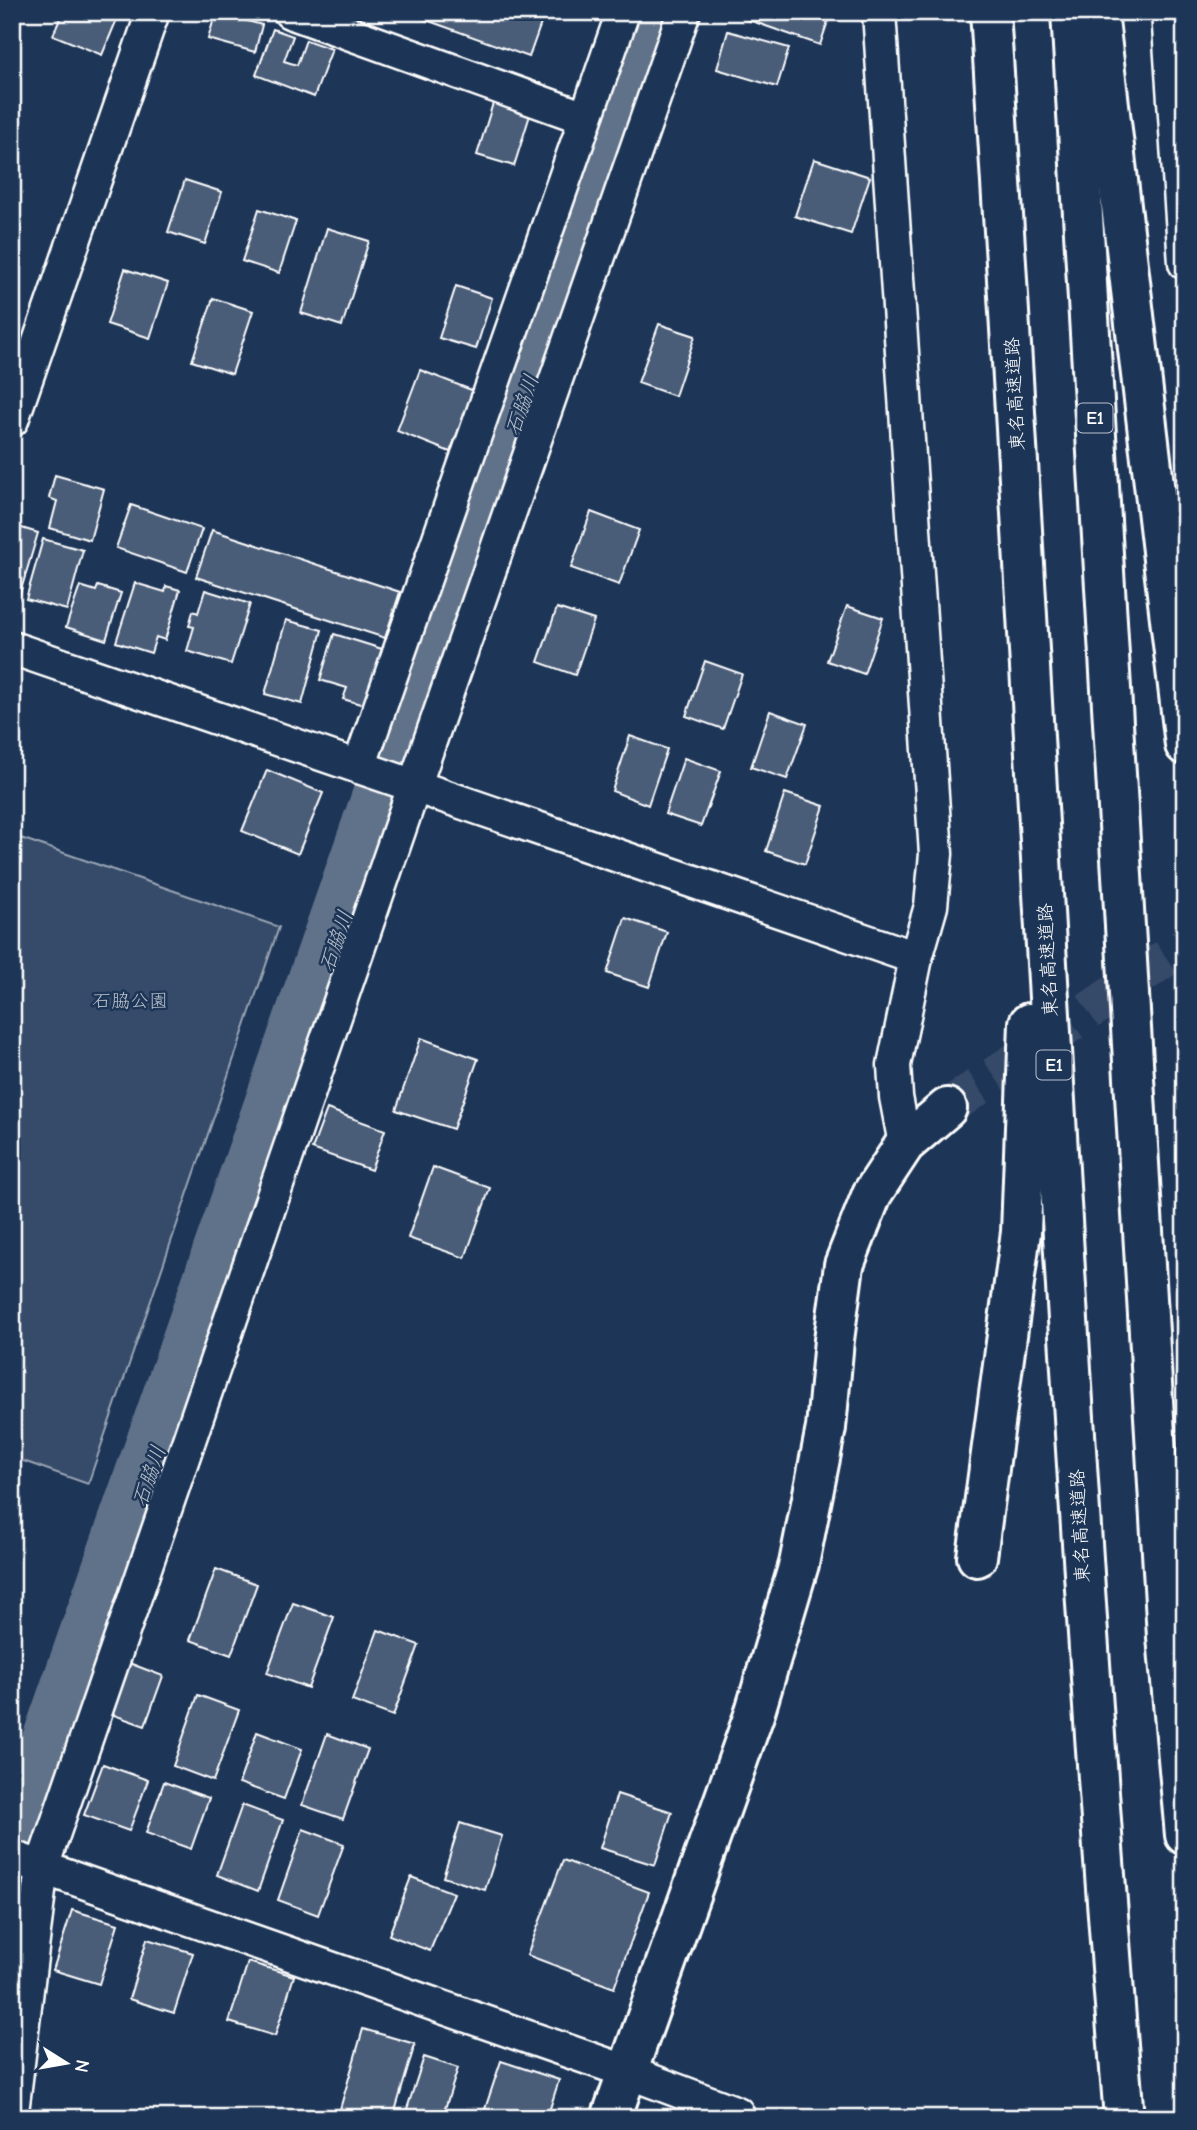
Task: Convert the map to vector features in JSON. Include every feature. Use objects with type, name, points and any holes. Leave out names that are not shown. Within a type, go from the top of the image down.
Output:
[{"type":"main road","name":"東名高速道路","points":[[990,12],[1012,337],[1086,1622],[1124,2118]]},
{"type":"main road","name":"E1","points":[[1071,12],[1166,1610],[1185,1835]]},
{"type":"main road","points":[[1098,12],[1185,745]]},
{"type":"main road","points":[[977,1557],[1021,1232],[1038,795]]},
{"type":"main road","points":[[611,2118],[754,1715],[799,1564],[826,1428],[834,1340],[845,1265],[872,1195],[905,1144],[947,1108]]},
{"type":"street","points":[[12,420],[153,12]]},
{"type":"street","points":[[290,12],[585,118]]},
{"type":"street","points":[[359,767],[623,12]]},
{"type":"street","points":[[12,2112],[28,1862],[414,787],[684,12]]},
{"type":"street","points":[[879,12],[936,855],[931,906],[916,958],[894,1065],[896,1097],[905,1144]]},
{"type":"street","points":[[1168,12],[1185,263]]},
{"type":"street","points":[[12,648],[916,958]]},
{"type":"street","points":[[28,1862],[628,2072],[737,2113]]},
{"type":"green space","name":"石脇公園","points":[[12,835],[279,927],[88,1484],[12,1457]]},
{"type":"building","points":[[63,12],[120,12],[102,55],[53,35]]},
{"type":"building","points":[[216,12],[262,25],[255,52],[208,39]]},
{"type":"building","points":[[404,12],[545,12],[529,57]]},
{"type":"building","points":[[726,12],[831,12],[820,45]]},
{"type":"building","points":[[273,29],[293,36],[284,61],[297,65],[306,40],[332,49],[314,97],[256,75]]},
{"type":"building","points":[[728,31],[789,48],[777,87],[717,69]]},
{"type":"building","points":[[493,103],[530,115],[514,166],[477,155]]},
{"type":"building","points":[[814,159],[870,177],[851,234],[795,216]]},
{"type":"building","points":[[185,180],[222,192],[205,244],[168,232]]},
{"type":"building","points":[[259,209],[296,221],[279,273],[242,261]]},
{"type":"building","points":[[327,228],[369,241],[342,326],[301,313]]},
{"type":"building","points":[[125,269],[168,283],[150,338],[107,324]]},
{"type":"building","points":[[456,286],[492,298],[476,349],[439,338]]},
{"type":"building","points":[[213,298],[253,311],[232,374],[192,361]]},
{"type":"building","points":[[659,324],[695,336],[675,396],[638,383]]},
{"type":"building","points":[[420,370],[474,391],[450,452],[397,431]]},
{"type":"building","points":[[55,475],[104,489],[90,540],[50,528],[57,501],[49,498]]},
{"type":"building","points":[[131,505],[202,529],[187,572],[116,548]]},
{"type":"building","points":[[591,512],[639,530],[619,585],[571,568]]},
{"type":"building","points":[[12,525],[38,533],[18,600],[12,598]]},
{"type":"building","points":[[212,530],[400,592],[385,638],[196,577]]},
{"type":"building","points":[[43,539],[83,550],[67,610],[26,599]]},
{"type":"building","points":[[135,583],[165,592],[166,586],[180,590],[165,640],[156,637],[151,653],[116,642]]},
{"type":"building","points":[[80,586],[96,591],[98,586],[121,593],[106,640],[66,627]]},
{"type":"building","points":[[205,590],[250,604],[231,664],[187,651],[194,627],[189,626],[193,611],[198,613]]},
{"type":"building","points":[[847,606],[883,618],[864,674],[827,661]]},
{"type":"building","points":[[557,608],[594,620],[575,675],[538,662]]},
{"type":"building","points":[[286,620],[322,630],[302,704],[265,694]]},
{"type":"building","points":[[334,634],[382,649],[364,705],[343,699],[347,688],[320,680]]},
{"type":"building","points":[[705,661],[742,674],[723,729],[686,716]]},
{"type":"building","points":[[770,711],[807,724],[787,779],[751,767]]},
{"type":"building","points":[[630,736],[667,749],[648,805],[612,791]]},
{"type":"building","points":[[684,758],[721,771],[701,826],[665,814]]},
{"type":"building","points":[[267,770],[323,793],[298,854],[242,831]]},
{"type":"building","points":[[785,793],[824,806],[805,864],[766,851]]},
{"type":"building","points":[[625,918],[667,932],[649,987],[607,973]]},
{"type":"building","points":[[421,1038],[478,1059],[453,1129],[396,1110]]},
{"type":"building","points":[[327,1109],[385,1130],[371,1170],[312,1149]]},
{"type":"building","points":[[433,1167],[490,1188],[465,1258],[408,1238]]},
{"type":"building","points":[[216,1569],[257,1584],[231,1655],[190,1640]]},
{"type":"building","points":[[293,1603],[334,1617],[308,1688],[267,1673]]},
{"type":"building","points":[[378,1630],[419,1645],[393,1716],[352,1701]]},
{"type":"building","points":[[129,1663],[163,1676],[145,1726],[111,1714]]},
{"type":"building","points":[[198,1695],[239,1710],[213,1781],[173,1766]]},
{"type":"building","points":[[257,1732],[302,1749],[284,1799],[239,1783]]},
{"type":"building","points":[[327,1734],[368,1749],[343,1819],[302,1805]]},
{"type":"building","points":[[103,1764],[148,1780],[129,1831],[84,1815]]},
{"type":"building","points":[[164,1782],[209,1798],[191,1849],[146,1833]]},
{"type":"building","points":[[617,1794],[672,1812],[655,1865],[600,1848]]},
{"type":"building","points":[[242,1805],[283,1820],[258,1891],[217,1875]]},
{"type":"building","points":[[460,1823],[502,1836],[485,1890],[443,1877]]},
{"type":"building","points":[[303,1829],[344,1844],[318,1915],[278,1900]]},
{"type":"building","points":[[563,1860],[649,1892],[614,1988],[527,1955]]},
{"type":"building","points":[[411,1877],[454,1893],[430,1951],[389,1935]]},
{"type":"building","points":[[72,1910],[118,1924],[99,1984],[53,1970]]},
{"type":"building","points":[[147,1939],[193,1953],[174,2013],[129,1999]]},
{"type":"building","points":[[248,1962],[294,1976],[275,2036],[229,2022]]},
{"type":"building","points":[[363,2029],[415,2044],[393,2118],[371,2118],[340,2109]]},
{"type":"building","points":[[424,2057],[458,2068],[442,2118],[404,2118]]},
{"type":"building","points":[[501,2061],[559,2080],[547,2118],[482,2118]]},
{"type":"waterway","name":"石脇川","points":[[12,1869],[659,12]]},
{"type":"tunnel","points":[[947,1108],[1185,945]]}]
